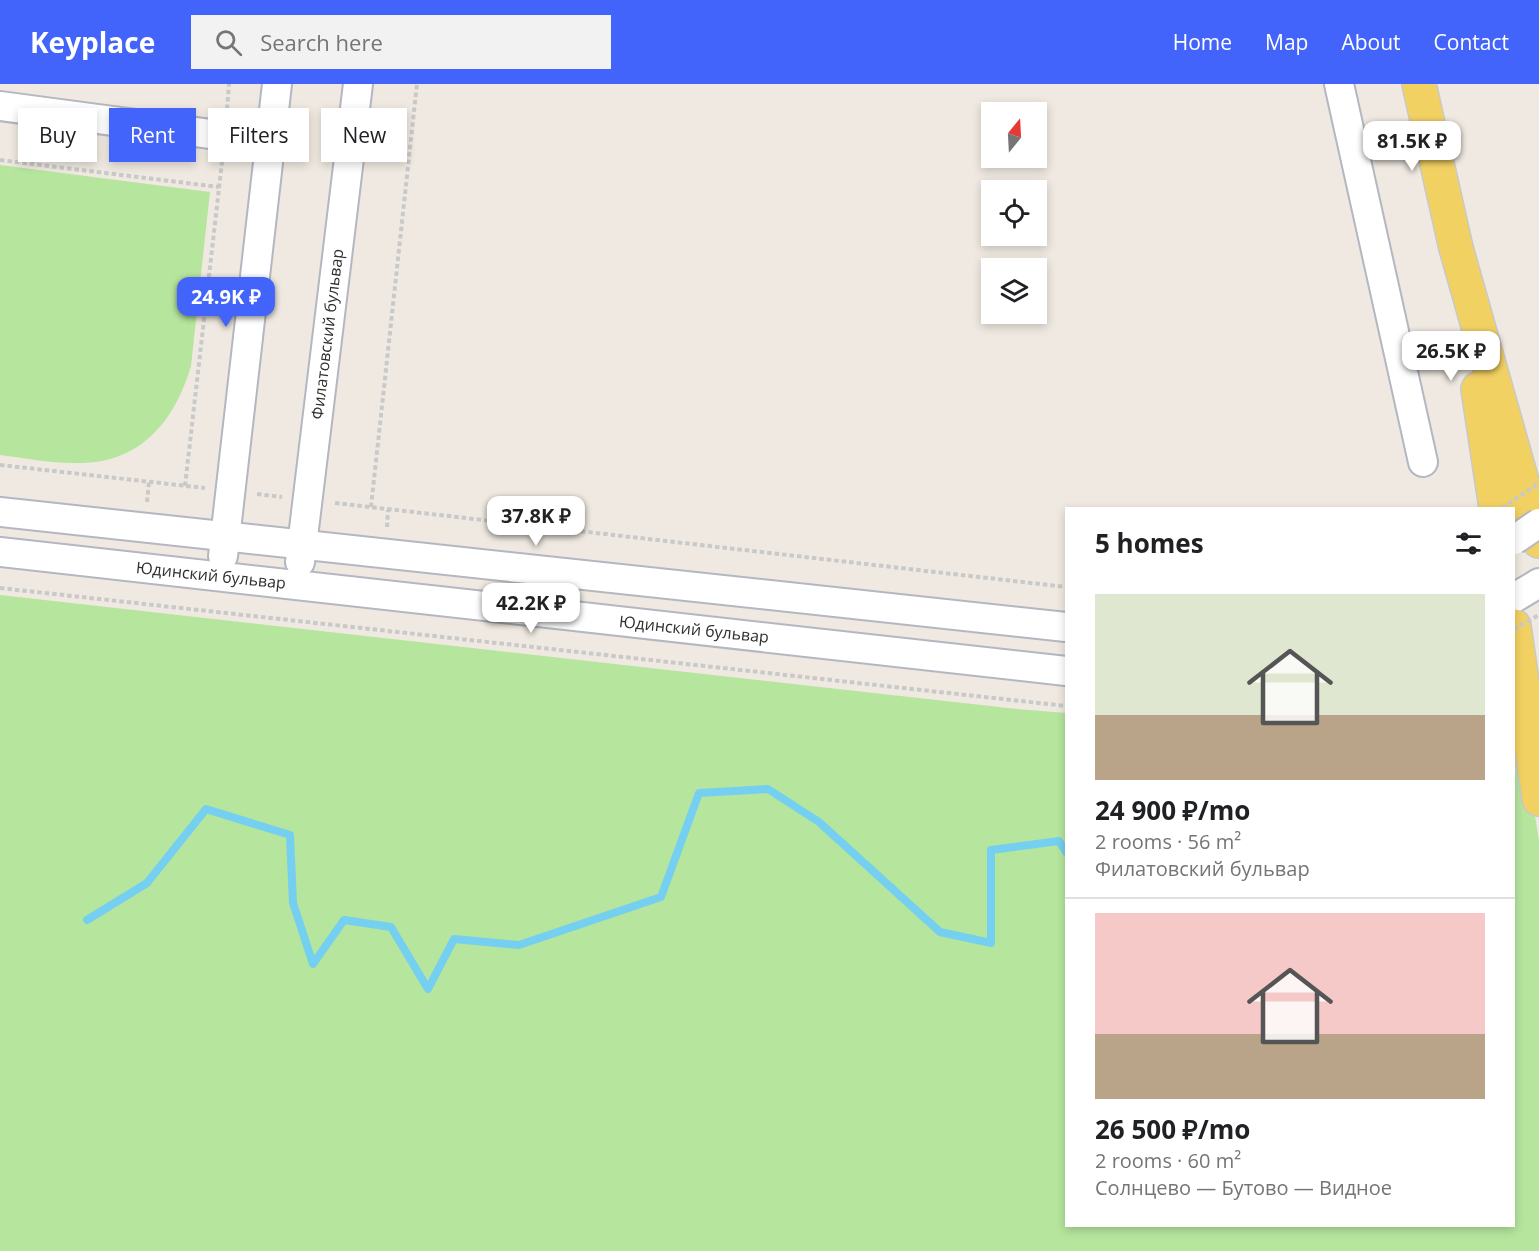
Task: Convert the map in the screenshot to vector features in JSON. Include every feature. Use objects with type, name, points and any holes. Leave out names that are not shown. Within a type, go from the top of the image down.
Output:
[{"type":"main road","points":[[1419,84],[1456,248],[1539,541]]},
{"type":"main road","points":[[1456,248],[1496,507]]},
{"type":"main road","points":[[1515,634],[1539,799]]},
{"type":"street","points":[[275,108],[277,84]]},
{"type":"street","name":"Филатовский бульвар","points":[[297,585],[358,84]]},
{"type":"street","points":[[1339,84],[1423,462]]},
{"type":"street","points":[[0,106],[208,134]]},
{"type":"street","points":[[221,576],[269,162]]},
{"type":"street","points":[[0,512],[1065,627]]},
{"type":"street","points":[[1515,539],[1539,523]]},
{"type":"street","name":"Юдинский бульвар","points":[[0,552],[1065,671]]},
{"type":"street","points":[[1515,597],[1539,583]]},
{"type":"path","points":[[371,507],[417,84]]},
{"type":"path","points":[[0,160],[219,187],[185,486]]},
{"type":"path","points":[[0,465],[1065,587]]},
{"type":"path","points":[[1503,507],[1539,483]]},
{"type":"path","points":[[0,588],[1065,706]]},
{"type":"path","points":[[1515,627],[1539,615]]},
{"type":"green space","points":[[0,165],[210,192],[191,366],[184,387],[164,422],[150,437],[117,457],[97,462],[74,463],[0,455]]},
{"type":"green space","points":[[0,595],[1065,713],[1065,1227],[1515,1227],[1515,697],[1539,840],[1539,1251],[0,1251]]},
{"type":"waterway","points":[[87,920],[147,883],[206,809],[290,835],[293,903],[313,964],[344,920],[391,927],[428,989],[454,939],[519,945],[661,897],[699,793],[768,789],[819,822],[940,932],[991,943],[991,850],[1059,841],[1065,850]]}]
